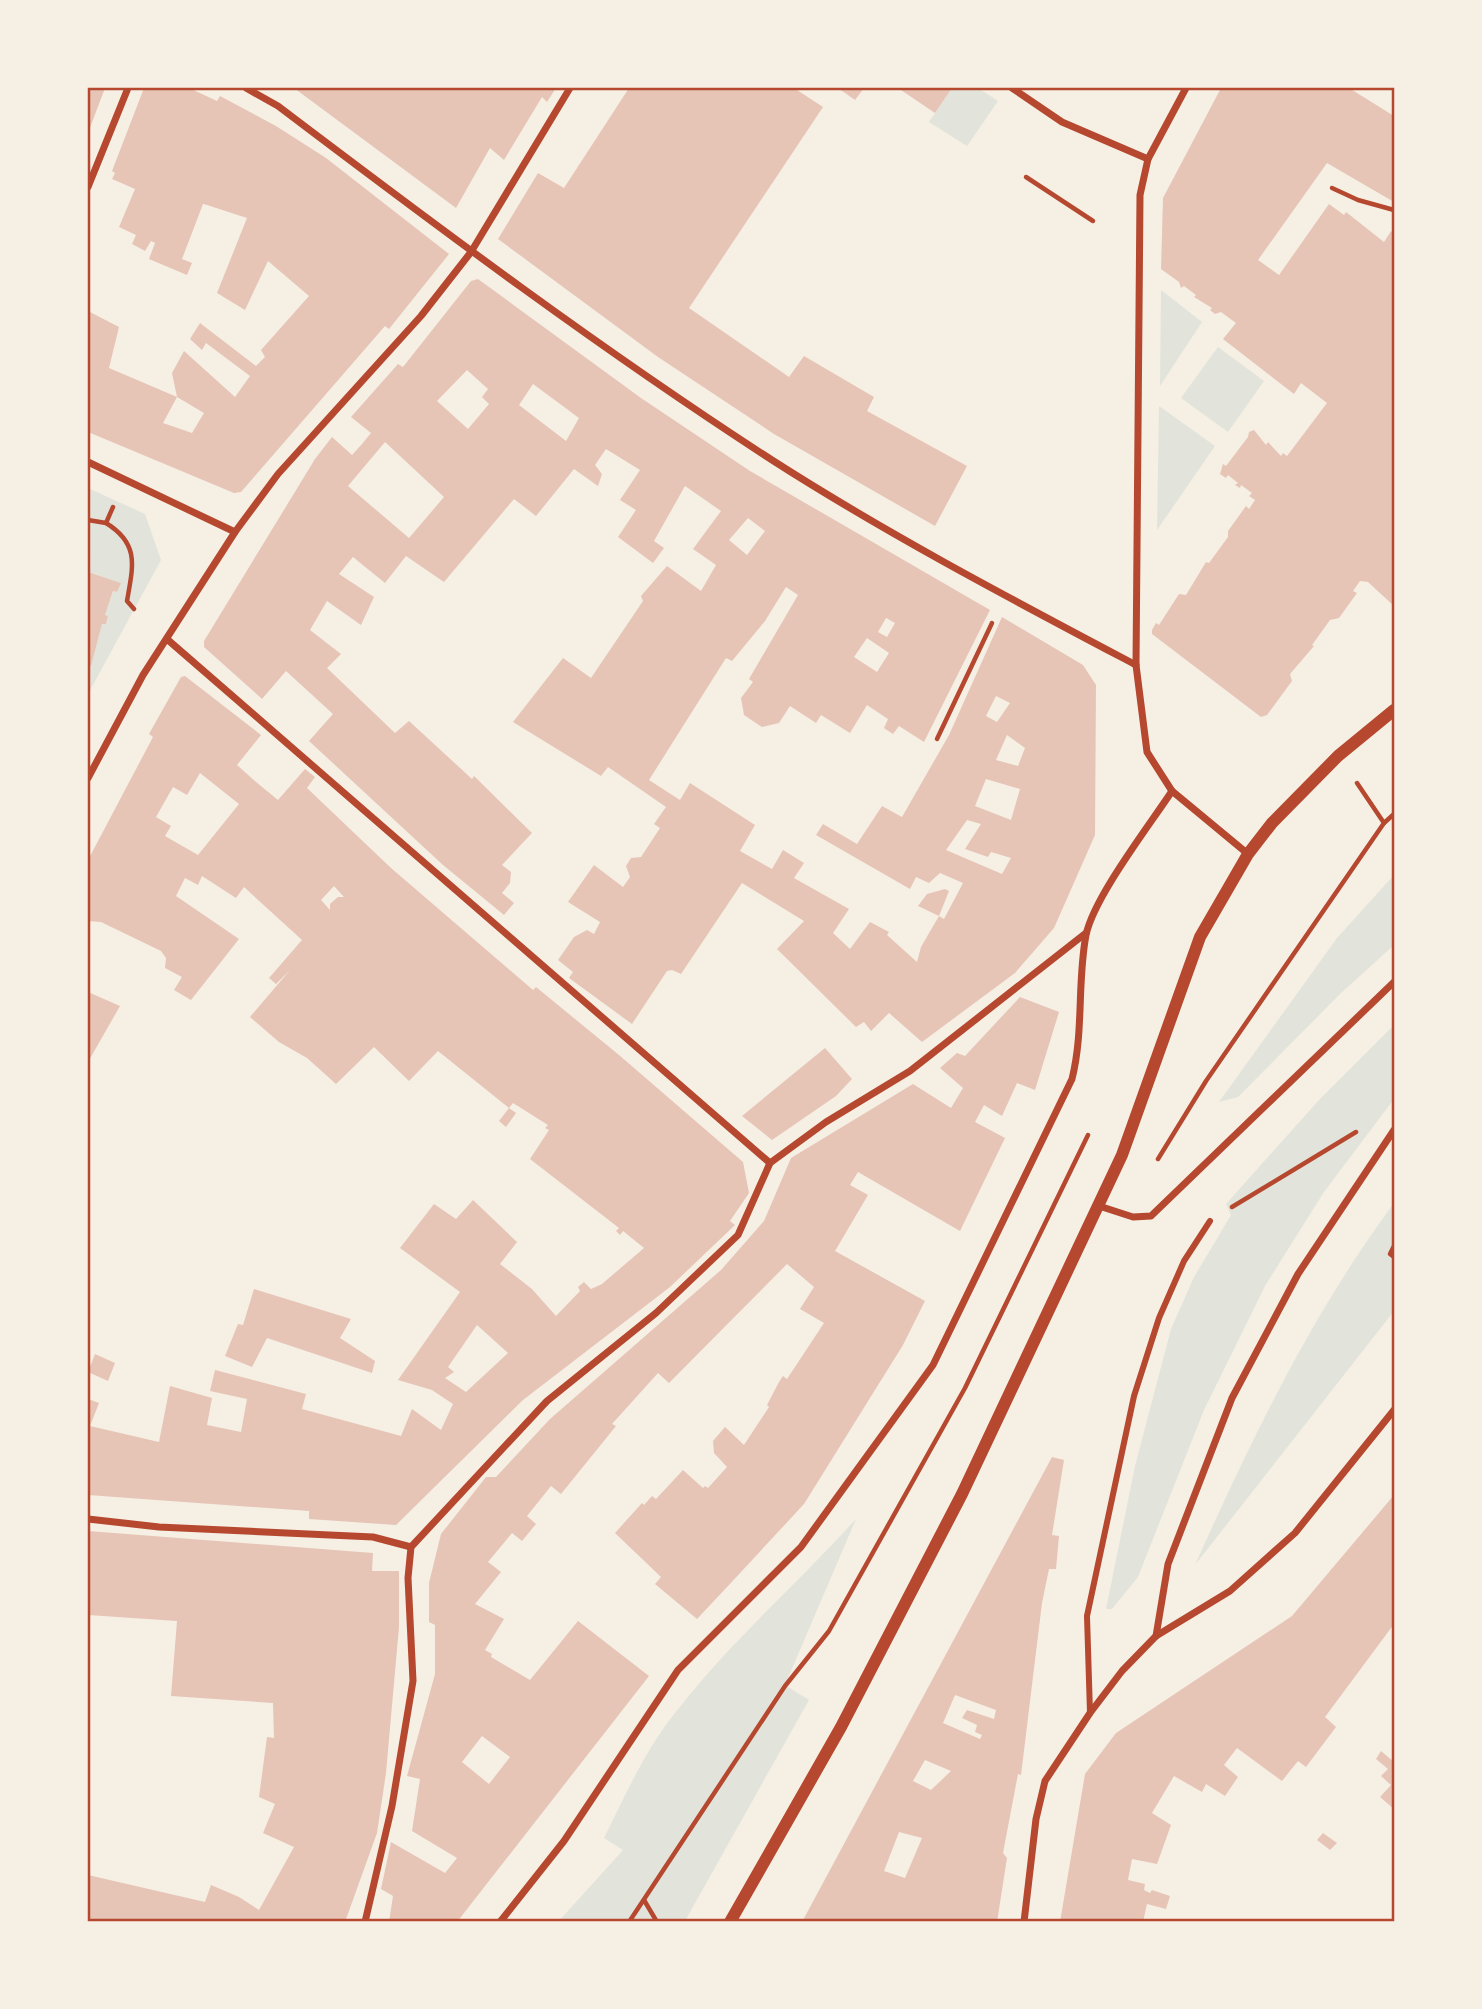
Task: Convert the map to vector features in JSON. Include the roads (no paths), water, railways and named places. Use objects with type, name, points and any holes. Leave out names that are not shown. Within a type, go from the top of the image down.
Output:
[{"type":"street","points":[[88,187],[128,88]]},
{"type":"street","points":[[246,88],[278,106],[471,252],[773,460],[1005,596],[1136,665]]},
{"type":"street","points":[[88,778],[143,675],[169,640],[235,532],[278,474],[421,316],[471,252],[570,88]]},
{"type":"street","points":[[1012,88],[1062,122],[1148,159]]},
{"type":"street","points":[[1186,88],[1148,159],[1140,195],[1136,665],[1147,752],[1171,791],[1248,854]]},
{"type":"street","points":[[88,461],[235,532]]},
{"type":"street","points":[[169,640],[770,1163]]},
{"type":"street","points":[[730,1922],[841,1727],[912,1593],[1099,1206],[1122,1155],[1200,937],[1248,854],[1272,823],[1338,756],[1395,710]]},
{"type":"street","points":[[500,1922],[564,1841],[678,1670],[801,1547],[933,1365],[1072,1079],[1080,1049],[1086,933],[1106,890],[1171,791]]},
{"type":"street","points":[[365,1922],[392,1806],[413,1681],[408,1578],[411,1548],[547,1401],[656,1313],[738,1235],[770,1163],[826,1122],[910,1072],[1086,933]]},
{"type":"street","points":[[1099,1206],[1133,1217],[1151,1216],[1395,982]]},
{"type":"street","points":[[1156,1636],[1168,1564],[1232,1398],[1298,1274],[1395,1130]]},
{"type":"street","points":[[1090,1713],[1087,1616],[1134,1396],[1164,1306],[1184,1261],[1210,1221]]},
{"type":"street","points":[[1024,1922],[1036,1819],[1045,1781],[1090,1713],[1122,1671],[1156,1636],[1230,1591],[1295,1533],[1395,1410]]},
{"type":"street","points":[[88,1519],[159,1527],[373,1537],[411,1548]]}]
